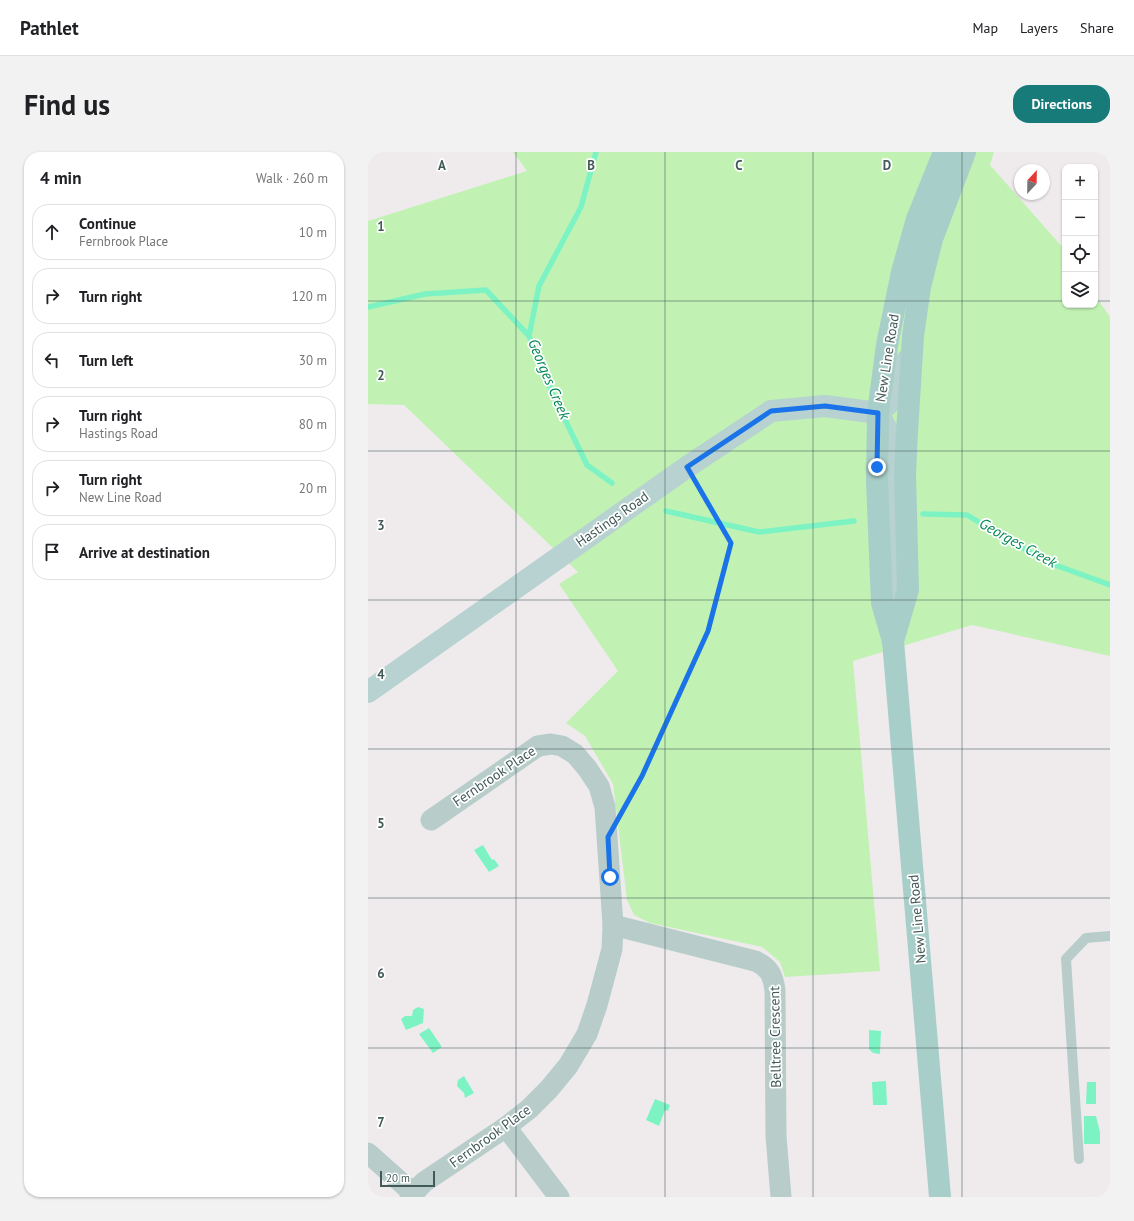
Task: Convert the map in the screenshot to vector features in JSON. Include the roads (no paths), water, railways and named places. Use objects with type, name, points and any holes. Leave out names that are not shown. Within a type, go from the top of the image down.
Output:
[{"type":"main road","name":"New Line Road","points":[[940,1197],[893,641],[882,603],[877,480],[878,413],[887,345],[902,272],[917,219],[944,152]]},
{"type":"main road","name":"New Line Road","points":[[893,641],[908,590],[905,474],[913,336],[920,287],[932,239],[965,152]]},
{"type":"main road","points":[[904,602],[897,590],[892,449],[887,430],[878,413],[895,398],[913,336]]},
{"type":"main road","name":"Hastings Road","points":[[368,692],[687,467],[771,411],[825,406],[878,413]]},
{"type":"street","name":"Fernbrook Place","points":[[412,1195],[424,1182],[506,1127],[529,1109],[549,1089],[568,1066],[587,1034],[597,1005],[612,949],[613,925],[605,807],[599,786],[575,754],[562,746],[550,744],[538,746],[431,820]]},
{"type":"street","name":"Belltree Crescent","points":[[613,925],[755,961],[764,965],[770,972],[775,990],[776,1136],[781,1197]]},
{"type":"street","points":[[506,1127],[559,1197]]},
{"type":"street","points":[[368,1153],[412,1195]]},
{"type":"lane","points":[[1079,1160],[1066,959],[1086,938],[1110,936]]},
{"type":"waterway","name":"Georges Creek","points":[[596,152],[581,207],[539,286],[529,336],[554,397],[587,465],[612,483]]},
{"type":"waterway","points":[[368,307],[425,294],[486,290],[529,336]]},
{"type":"waterway","name":"Georges Creek","points":[[666,511],[759,532],[854,521]]},
{"type":"waterway","name":"Georges Creek","points":[[923,514],[967,515],[1047,562],[1110,585]]}]
